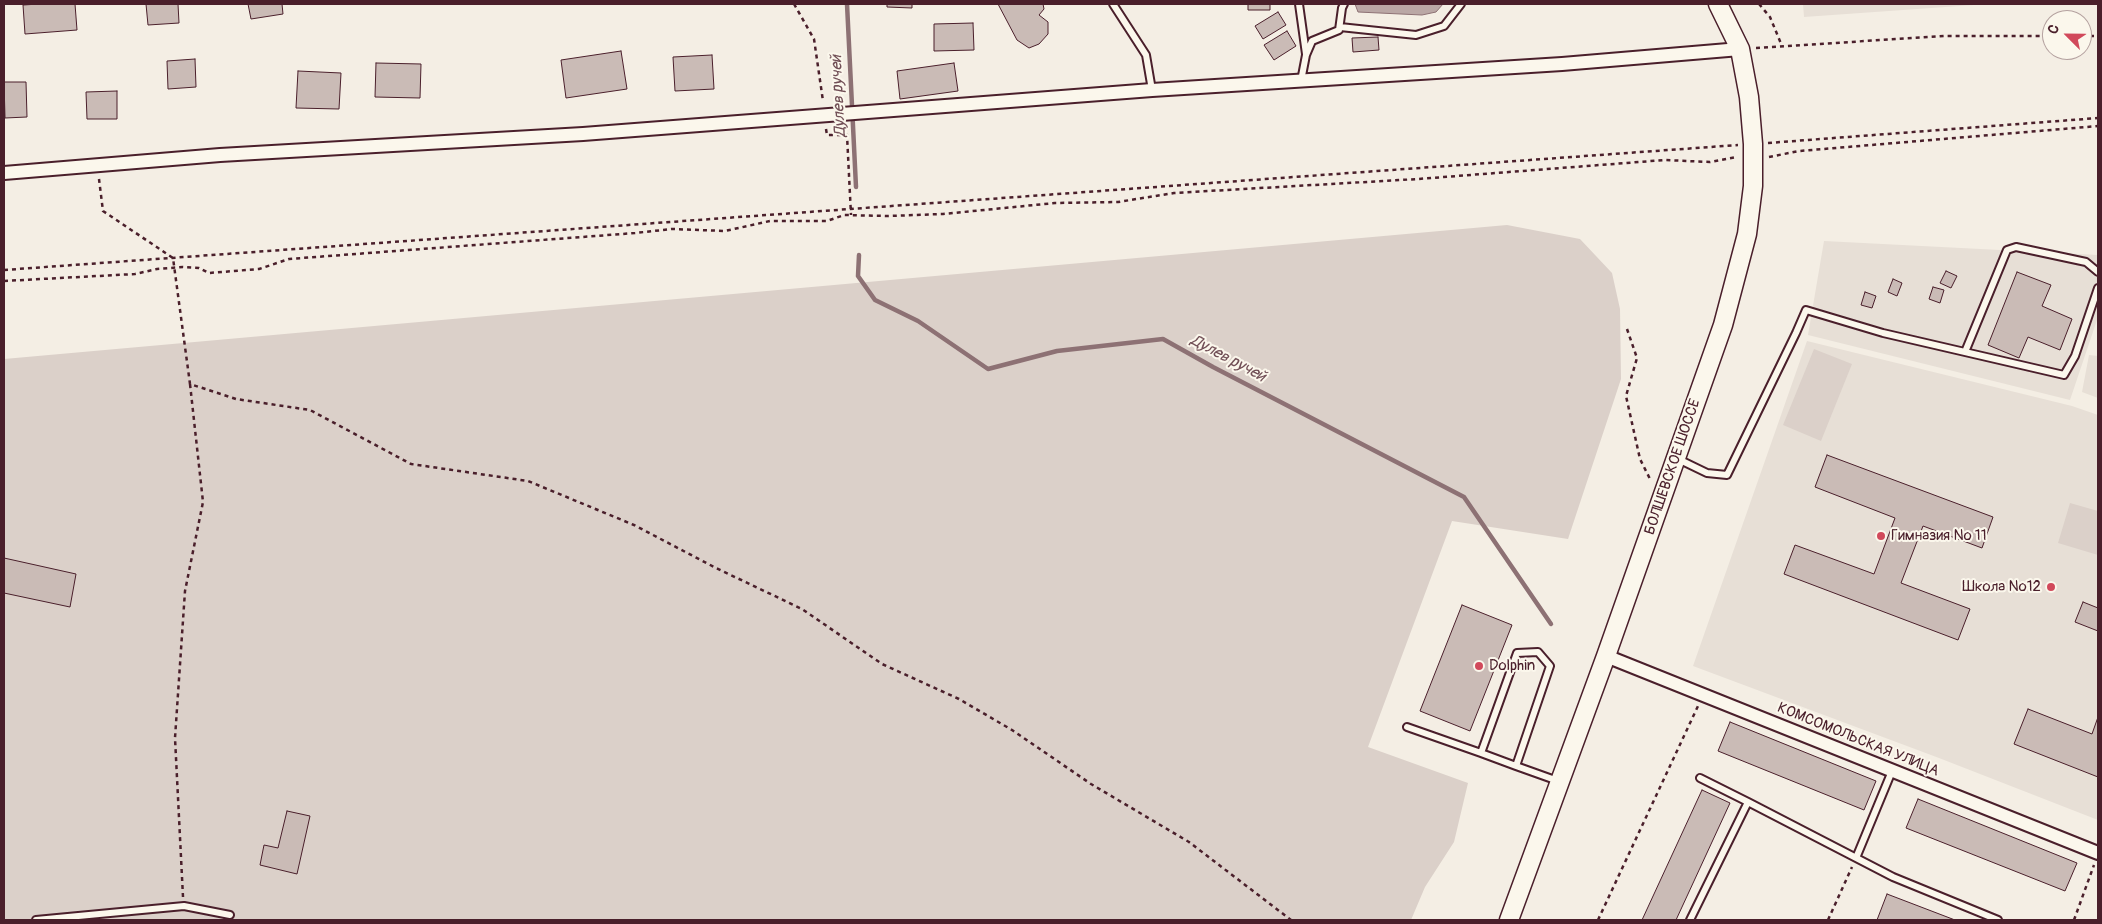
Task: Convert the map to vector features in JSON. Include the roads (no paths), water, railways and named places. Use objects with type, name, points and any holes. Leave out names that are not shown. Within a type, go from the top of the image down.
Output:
[{"type":"main road","name":"БОЛШЕВСКОЕ ШОССЕ","points":[[1508,920],[1606,656],[1723,325],[1747,234],[1753,186],[1753,152],[1749,97],[1742,49],[1718,4]]},
{"type":"street","points":[[4,172],[220,155],[583,134],[1152,90],[1562,64],[1742,49]]},
{"type":"street","name":"КОМСОМОЛЬСКАЯ УЛИЦА","points":[[1606,656],[1892,771],[2097,857]]},
{"type":"lane","points":[[1113,4],[1146,55],[1152,90]]},
{"type":"lane","points":[[1299,4],[1306,55]]},
{"type":"lane","points":[[1301,80],[1306,55],[1312,41],[1339,30],[1344,4]]},
{"type":"lane","points":[[1340,27],[1416,35],[1444,26],[1461,4]]},
{"type":"lane","points":[[1965,352],[2007,250],[2016,247],[2086,262],[2098,272]]},
{"type":"lane","points":[[1676,458],[1707,473],[1728,475],[1806,310],[1883,333],[2064,375],[2075,356],[2098,288]]},
{"type":"lane","points":[[1481,753],[1517,653],[1538,652],[1550,666],[1516,766]]},
{"type":"lane","points":[[1407,727],[1560,782]]},
{"type":"lane","points":[[1856,858],[1892,771]]},
{"type":"lane","points":[[1700,778],[1893,877],[1998,920]]},
{"type":"lane","points":[[1690,920],[1748,802]]},
{"type":"lane","points":[[36,920],[184,906],[230,915]]},
{"type":"waterway","name":"Дулев ручей","points":[[847,4],[856,187]]},
{"type":"waterway","name":"Дулев ручей","points":[[859,255],[858,276],[875,300],[918,321],[988,369],[1057,351],[1163,339],[1213,367],[1464,497],[1551,624]]},
{"type":"place","name":"Гимназия № 11","points":[[1881,536]]},
{"type":"place","name":"Школа №12","points":[[2051,587]]},
{"type":"place","name":"Dolphin","points":[[1479,666]]}]
